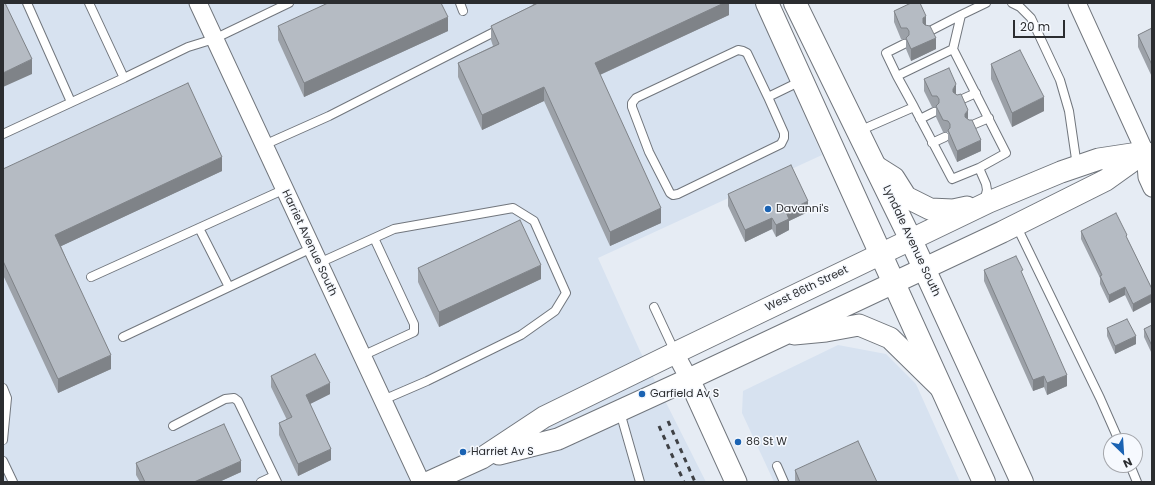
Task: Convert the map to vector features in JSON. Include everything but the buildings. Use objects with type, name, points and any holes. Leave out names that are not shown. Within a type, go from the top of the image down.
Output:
[{"type":"main road","points":[[767,3],[984,482]]},
{"type":"main road","name":"Lyndale Avenue South","points":[[795,3],[911,240],[1022,482]]},
{"type":"street","name":"Harriet Avenue South","points":[[198,3],[421,482]]},
{"type":"street","points":[[1077,3],[1148,151],[1147,177],[1152,188]]},
{"type":"street","name":"West 86th Street","points":[[429,482],[482,458],[544,418],[675,353],[983,205],[1077,166],[1099,159],[1148,151]]},
{"type":"street","name":"West 86th Street","points":[[482,458],[558,439],[689,379],[1016,225],[1106,180],[1148,151]]},
{"type":"street","points":[[875,166],[894,178],[906,197],[930,209],[953,210],[983,205]]},
{"type":"street","points":[[782,335],[826,331],[859,325],[890,338],[942,389]]},
{"type":"street","points":[[675,353],[689,379],[736,482]]},
{"type":"lane","points":[[27,3],[71,102]]},
{"type":"lane","points":[[89,3],[124,78]]},
{"type":"lane","points":[[3,134],[188,47],[214,39],[289,3]]},
{"type":"lane","points":[[928,32],[986,3]]},
{"type":"lane","points":[[1012,3],[1020,7],[1031,18],[1060,80],[1069,111],[1077,166]]},
{"type":"lane","points":[[904,44],[886,53],[952,179],[979,168],[1006,153],[953,48],[961,15]]},
{"type":"lane","points":[[264,145],[329,116],[505,27]]},
{"type":"lane","points":[[897,76],[953,48]]},
{"type":"lane","points":[[738,50],[747,53],[768,97],[784,133],[784,138],[781,144],[678,194],[673,195],[670,193],[649,152],[632,108],[632,102],[636,98],[738,50]]},
{"type":"lane","points":[[768,97],[802,80]]},
{"type":"lane","points":[[958,101],[976,93]]},
{"type":"lane","points":[[858,131],[914,107]]},
{"type":"lane","points":[[920,119],[934,112]]},
{"type":"lane","points":[[970,126],[989,118]]},
{"type":"lane","points":[[932,143],[945,137]]},
{"type":"lane","points":[[979,168],[987,190],[983,205]]},
{"type":"lane","points":[[91,277],[284,189]]},
{"type":"lane","points":[[319,263],[394,229],[513,208],[534,222],[566,293],[556,311],[521,335],[427,381],[383,400]]},
{"type":"lane","points":[[1016,225],[1115,433]]},
{"type":"lane","points":[[200,228],[229,287]]},
{"type":"lane","points":[[362,356],[414,332],[414,324],[374,238]]},
{"type":"lane","points":[[123,337],[312,248]]},
{"type":"lane","points":[[654,307],[675,353]]},
{"type":"lane","points":[[3,388],[7,398],[3,440]]},
{"type":"lane","points":[[173,426],[225,399],[234,398],[238,401],[276,479],[261,482]]},
{"type":"lane","points":[[619,411],[640,482]]},
{"type":"lane","points":[[3,461],[13,482]]},
{"type":"lane","points":[[777,466],[784,482]]},
{"type":"shaded area","points":[[3,3],[755,3],[822,155],[598,258],[640,351],[706,482],[3,482]]},
{"type":"shaded area","points":[[838,345],[886,354],[916,384],[960,482],[774,482],[742,413],[743,391]]},
{"type":"railway","points":[[668,421],[695,482]]},
{"type":"railway","points":[[659,426],[684,482]]},
{"type":"place","name":"Davanni's","points":[[768,209]]},
{"type":"place","name":"Garfield Av S","points":[[642,394]]},
{"type":"place","name":"86 St W","points":[[738,442]]},
{"type":"place","name":"Harriet Av S","points":[[463,452]]}]
